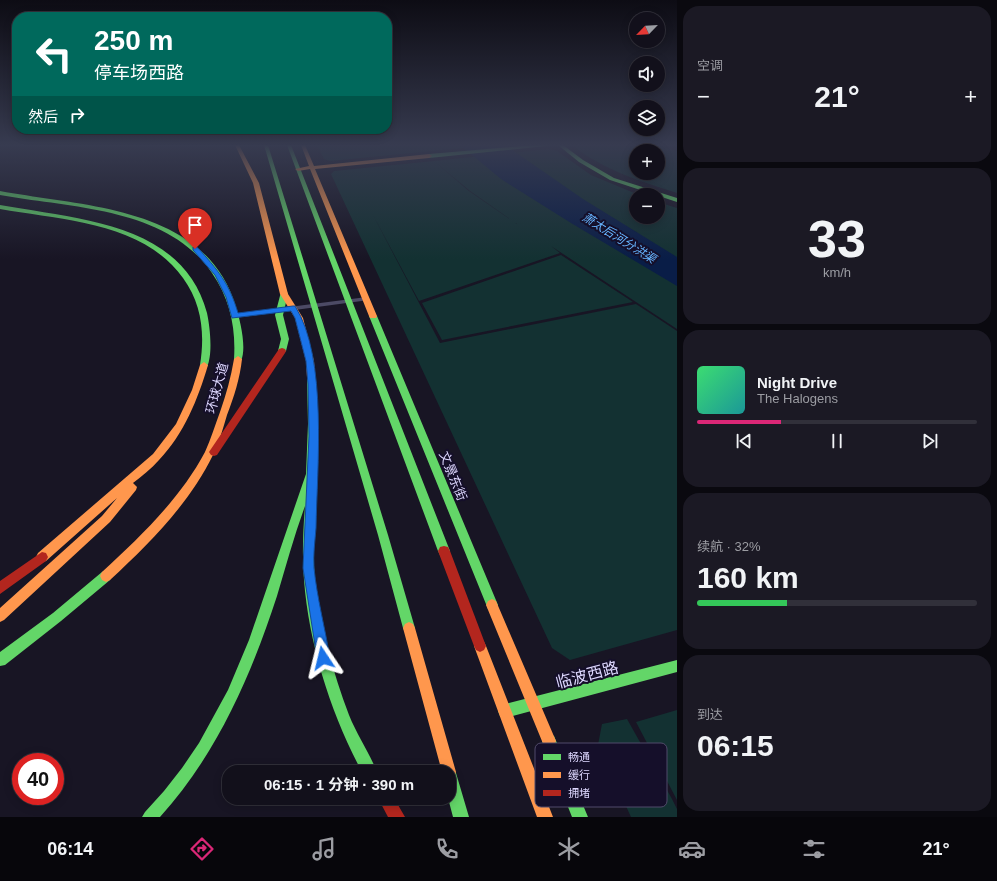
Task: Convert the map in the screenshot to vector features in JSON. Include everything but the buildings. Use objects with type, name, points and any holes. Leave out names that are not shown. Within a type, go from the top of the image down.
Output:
[{"type":"main road","points":[[256,183],[284,294],[299,318],[310,361],[314,409],[309,568],[323,658],[354,744],[366,765]]},
{"type":"main road","points":[[278,183],[383,535],[447,765]]},
{"type":"main road","points":[[303,183],[535,790]]},
{"type":"main road","name":"文景东街","points":[[320,183],[549,743]]},
{"type":"main road","points":[[627,183],[677,200]]},
{"type":"main road","name":"环球大道","points":[[0,193],[110,212],[149,223],[174,234],[195,249],[218,274],[230,297],[238,336],[238,352],[233,386],[212,446],[200,468],[174,504],[141,541],[88,593],[0,660]]},
{"type":"main road","name":"环球大道","points":[[0,208],[86,221],[116,229],[160,250],[176,264],[189,279],[199,298],[205,320],[206,345],[205,359],[197,390],[190,406],[156,458],[47,554],[0,588]]},
{"type":"main road","points":[[200,468],[219,446],[281,354],[285,339],[279,315],[284,294]]},
{"type":"main road","points":[[0,616],[106,519],[156,458]]},
{"type":"main road","points":[[150,817],[162,806],[203,750],[234,690],[264,615],[300,500],[311,475]]},
{"type":"main road","name":"临波西路","points":[[505,711],[533,705],[677,666]]},
{"type":"main road","points":[[456,798],[461,817]]},
{"type":"main road","points":[[389,805],[397,817]]},
{"type":"main road","points":[[541,807],[545,817]]},
{"type":"main road","name":"文景东街","points":[[576,807],[580,817]]},
{"type":"street","points":[[235,316],[367,298]]},
{"type":"green space","points":[[335,183],[460,183],[517,224],[461,183],[611,183],[629,191],[629,224],[665,224],[665,204],[677,208],[677,329],[551,246],[560,253],[419,301],[373,215],[440,343],[636,304],[677,331],[677,630],[570,660],[552,648]]},
{"type":"green space","points":[[647,183],[677,183],[677,193],[665,188]]},
{"type":"green space","points":[[561,255],[633,302],[442,340],[422,303]]},
{"type":"green space","points":[[677,710],[677,800],[667,781],[667,743],[647,743],[636,722]]},
{"type":"green space","points":[[627,719],[640,743],[598,743],[602,724]]},
{"type":"green space","points":[[667,790],[677,809],[677,817],[631,817],[626,807],[667,807]]},
{"type":"water","name":"萧太后河分洪渠","points":[[508,183],[560,183],[677,257],[677,286]]},
{"type":"traffic: fast","points":[[277,183],[383,535],[409,628]]},
{"type":"traffic: fast","points":[[304,183],[444,551]]},
{"type":"traffic: fast","points":[[625,183],[677,200]]},
{"type":"traffic: fast","points":[[0,193],[94,208],[125,215],[155,224],[182,238],[205,258],[224,285],[232,303],[238,330],[238,359]]},
{"type":"traffic: fast","points":[[0,207],[108,227],[134,236],[158,249],[178,266],[194,288],[198,297],[204,316],[206,336],[204,365]]},
{"type":"traffic: fast","points":[[282,351],[285,339],[279,315],[284,294]]},
{"type":"traffic: fast","points":[[373,316],[492,605]]},
{"type":"traffic: fast","points":[[311,377],[313,401],[309,520],[309,574],[311,594],[320,639],[336,698],[351,735],[366,765]]},
{"type":"traffic: fast","points":[[150,817],[169,796],[204,748],[232,695],[255,640],[271,596],[298,509],[311,475]]},
{"type":"traffic: fast","points":[[0,660],[57,617],[106,576]]},
{"type":"traffic: fast","points":[[505,711],[677,666]]},
{"type":"traffic: fast","points":[[456,799],[461,817]]},
{"type":"traffic: fast","points":[[576,807],[580,817]]},
{"type":"traffic: slow","points":[[256,183],[284,294],[299,318],[310,361],[311,377]]},
{"type":"traffic: slow","points":[[319,183],[373,316]]},
{"type":"traffic: slow","points":[[106,576],[135,549],[162,520],[198,472],[208,455],[217,434],[236,372],[238,359]]},
{"type":"traffic: slow","points":[[42,557],[156,457],[179,426],[196,390],[204,365]]},
{"type":"traffic: slow","points":[[0,616],[106,519],[132,487]]},
{"type":"traffic: slow","points":[[492,605],[549,741]]},
{"type":"traffic: slow","points":[[409,628],[447,765]]},
{"type":"traffic: slow","points":[[480,646],[535,791]]},
{"type":"traffic: slow","points":[[541,807],[545,817]]},
{"type":"traffic: jam","points":[[214,452],[282,351]]},
{"type":"traffic: jam","points":[[444,551],[480,646]]},
{"type":"traffic: jam","points":[[0,588],[42,557]]},
{"type":"traffic: jam","points":[[389,805],[397,817]]},
{"type":"route","points":[[195,249],[218,274],[230,297],[235,316],[293,308],[299,318],[310,361],[314,409],[309,568],[312,596],[323,658]]}]
